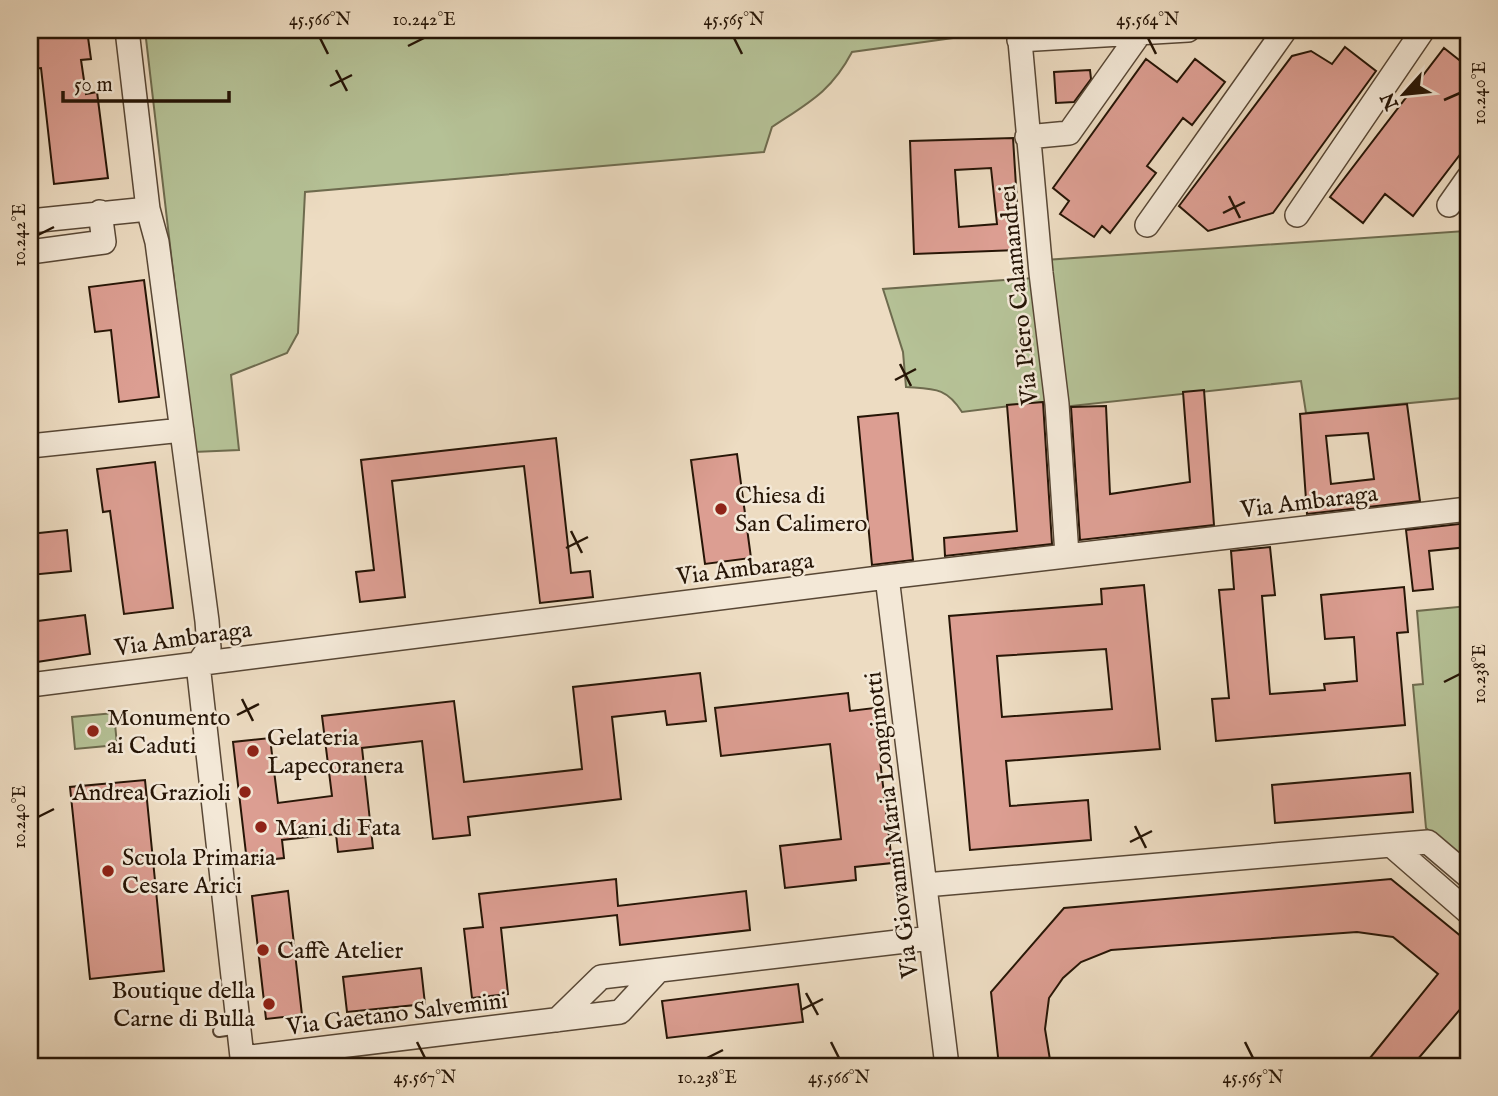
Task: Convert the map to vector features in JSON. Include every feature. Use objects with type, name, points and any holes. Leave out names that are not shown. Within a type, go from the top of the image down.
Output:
[{"type":"street","points":[[127,30],[148,209],[157,242],[209,648],[198,664],[229,1030],[243,1062]]},
{"type":"street","points":[[1019,35],[1188,30]]},
{"type":"street","points":[[1147,225],[1285,30]]},
{"type":"street","points":[[1297,215],[1423,30]]},
{"type":"street","points":[[1027,137],[1069,133],[1140,33]]},
{"type":"street","name":"Via Piero Calamandrei","points":[[1019,35],[1027,137],[1057,404],[1067,555]]},
{"type":"street","points":[[1449,205],[1468,178]]},
{"type":"street","points":[[30,221],[148,209]]},
{"type":"street","points":[[30,252],[104,242],[100,212]]},
{"type":"street","points":[[30,446],[182,430]]},
{"type":"street","name":"Via Ambaraga","points":[[30,685],[887,577],[1468,509]]},
{"type":"street","name":"Via Giovanni Maria Longinotti","points":[[887,577],[947,1066]]},
{"type":"street","points":[[925,885],[1428,842],[1468,876]]},
{"type":"street","points":[[1391,845],[1468,912]]},
{"type":"street","points":[[557,1020],[601,977],[931,938]]},
{"type":"street","name":"Via Gaetano Salvemini","points":[[243,1062],[620,1012],[658,971]]},
{"type":"green space","points":[[145,30],[1003,30],[1004,36],[953,38],[852,52],[827,87],[772,127],[764,152],[305,192],[298,333],[287,353],[231,375],[239,450],[194,452]]},
{"type":"green space","points":[[1465,231],[1468,262],[1468,377],[1460,378],[1462,398],[1306,413],[1301,381],[1062,407],[1045,260]]},
{"type":"green space","points":[[1033,278],[1051,401],[962,412],[945,394],[924,388],[906,387],[903,352],[883,289]]},
{"type":"green space","points":[[1468,606],[1468,865],[1426,828],[1413,685],[1423,684],[1417,611]]},
{"type":"green space","points":[[114,713],[117,745],[75,749],[72,717]]},
{"type":"building","points":[[30,30],[87,30],[91,59],[81,60],[86,94],[97,92],[108,178],[54,184],[41,68],[32,69]]},
{"type":"building","points":[[1345,47],[1376,71],[1273,213],[1208,231],[1179,206],[1292,56],[1311,51],[1332,64]]},
{"type":"building","points":[[1444,48],[1468,67],[1468,144],[1413,216],[1385,194],[1363,223],[1330,197]]},
{"type":"building","points":[[1146,59],[1177,82],[1195,59],[1225,82],[1192,125],[1183,118],[1147,166],[1156,173],[1110,233],[1102,226],[1094,237],[1060,214],[1069,201],[1053,188]]},
{"type":"building","points":[[1090,70],[1091,79],[1074,102],[1056,103],[1054,72]]},
{"type":"building","points":[[1013,138],[1020,250],[914,254],[910,141]],"holes":[[[991,168],[997,224],[959,227],[955,170]]]},
{"type":"building","points":[[144,280],[159,397],[119,402],[111,330],[95,332],[89,287]]},
{"type":"building","points":[[1204,390],[1214,525],[1080,540],[1071,407],[1106,406],[1110,494],[1190,482],[1183,392]]},
{"type":"building","points":[[1043,402],[1052,544],[945,556],[944,538],[1017,531],[1007,405]]},
{"type":"building","points":[[1407,404],[1420,501],[1307,514],[1300,414]],"holes":[[[1368,433],[1374,479],[1331,484],[1326,436]]]},
{"type":"building","points":[[898,413],[913,560],[872,565],[858,417]]},
{"type":"building","points":[[556,438],[571,573],[590,571],[593,597],[540,603],[524,466],[392,481],[405,597],[360,602],[356,572],[374,570],[361,460]]},
{"type":"building","name":"Chiesa di San Calimero","points":[[737,454],[751,558],[705,564],[691,460]]},
{"type":"building","points":[[155,462],[173,608],[124,614],[110,511],[103,512],[97,469]]},
{"type":"building","points":[[1468,523],[1468,547],[1429,551],[1433,589],[1413,591],[1406,530]]},
{"type":"building","points":[[67,530],[71,571],[30,575],[30,534]]},
{"type":"building","points":[[1270,547],[1275,595],[1262,596],[1270,694],[1325,690],[1324,684],[1357,681],[1354,637],[1325,639],[1321,595],[1404,587],[1408,632],[1397,633],[1405,725],[1216,741],[1212,699],[1229,698],[1219,590],[1234,589],[1231,551]]},
{"type":"building","points":[[1144,585],[1160,749],[1006,761],[1010,806],[1088,800],[1091,840],[970,850],[949,616],[1102,604],[1101,589]],"holes":[[[1106,649],[1112,709],[1002,717],[997,656]]]},
{"type":"building","points":[[85,615],[90,654],[30,663],[30,622]]},
{"type":"building","points":[[700,673],[706,721],[667,725],[665,711],[612,717],[621,799],[468,817],[470,835],[433,839],[422,741],[362,748],[373,848],[338,852],[336,834],[282,840],[284,858],[247,862],[233,742],[270,738],[278,803],[332,796],[322,716],[454,701],[464,782],[582,769],[573,687]]},
{"type":"building","points":[[848,693],[850,711],[874,708],[892,863],[855,867],[856,880],[785,888],[780,846],[841,839],[830,744],[721,756],[715,708]]},
{"type":"building","points":[[1410,773],[1413,812],[1275,823],[1272,785]]},
{"type":"building","points":[[145,780],[164,971],[90,979],[70,787]]},
{"type":"building","points":[[616,879],[618,906],[746,891],[750,930],[620,945],[617,915],[501,928],[508,994],[472,998],[464,929],[483,927],[479,894]]},
{"type":"building","points":[[1391,879],[1468,942],[1468,1000],[1412,1066],[1379,1066],[1370,1058],[1438,974],[1393,937],[1357,932],[1111,950],[1081,962],[1063,978],[1049,998],[1045,1029],[1051,1066],[999,1066],[991,992],[1064,908]]},
{"type":"building","points":[[288,891],[302,1015],[266,1019],[252,896]]},
{"type":"building","points":[[421,968],[425,1004],[347,1012],[343,977]]},
{"type":"building","points":[[798,984],[803,1022],[667,1038],[662,1001]]},
{"type":"place","name":"Chiesa di San Calimero","points":[[721,509]]},
{"type":"place","name":"Monumento ai Caduti","points":[[93,731]]},
{"type":"place","name":"Gelateria Lapecoranera","points":[[253,751]]},
{"type":"place","name":"Andrea Grazioli","points":[[245,792]]},
{"type":"place","name":"Mani di Fata","points":[[261,827]]},
{"type":"place","name":"Scuola Primaria Cesare Arici","points":[[108,871]]},
{"type":"place","name":"Caffè Atelier","points":[[263,950]]},
{"type":"place","name":"Boutique della Carne di Bulla","points":[[269,1004]]}]
